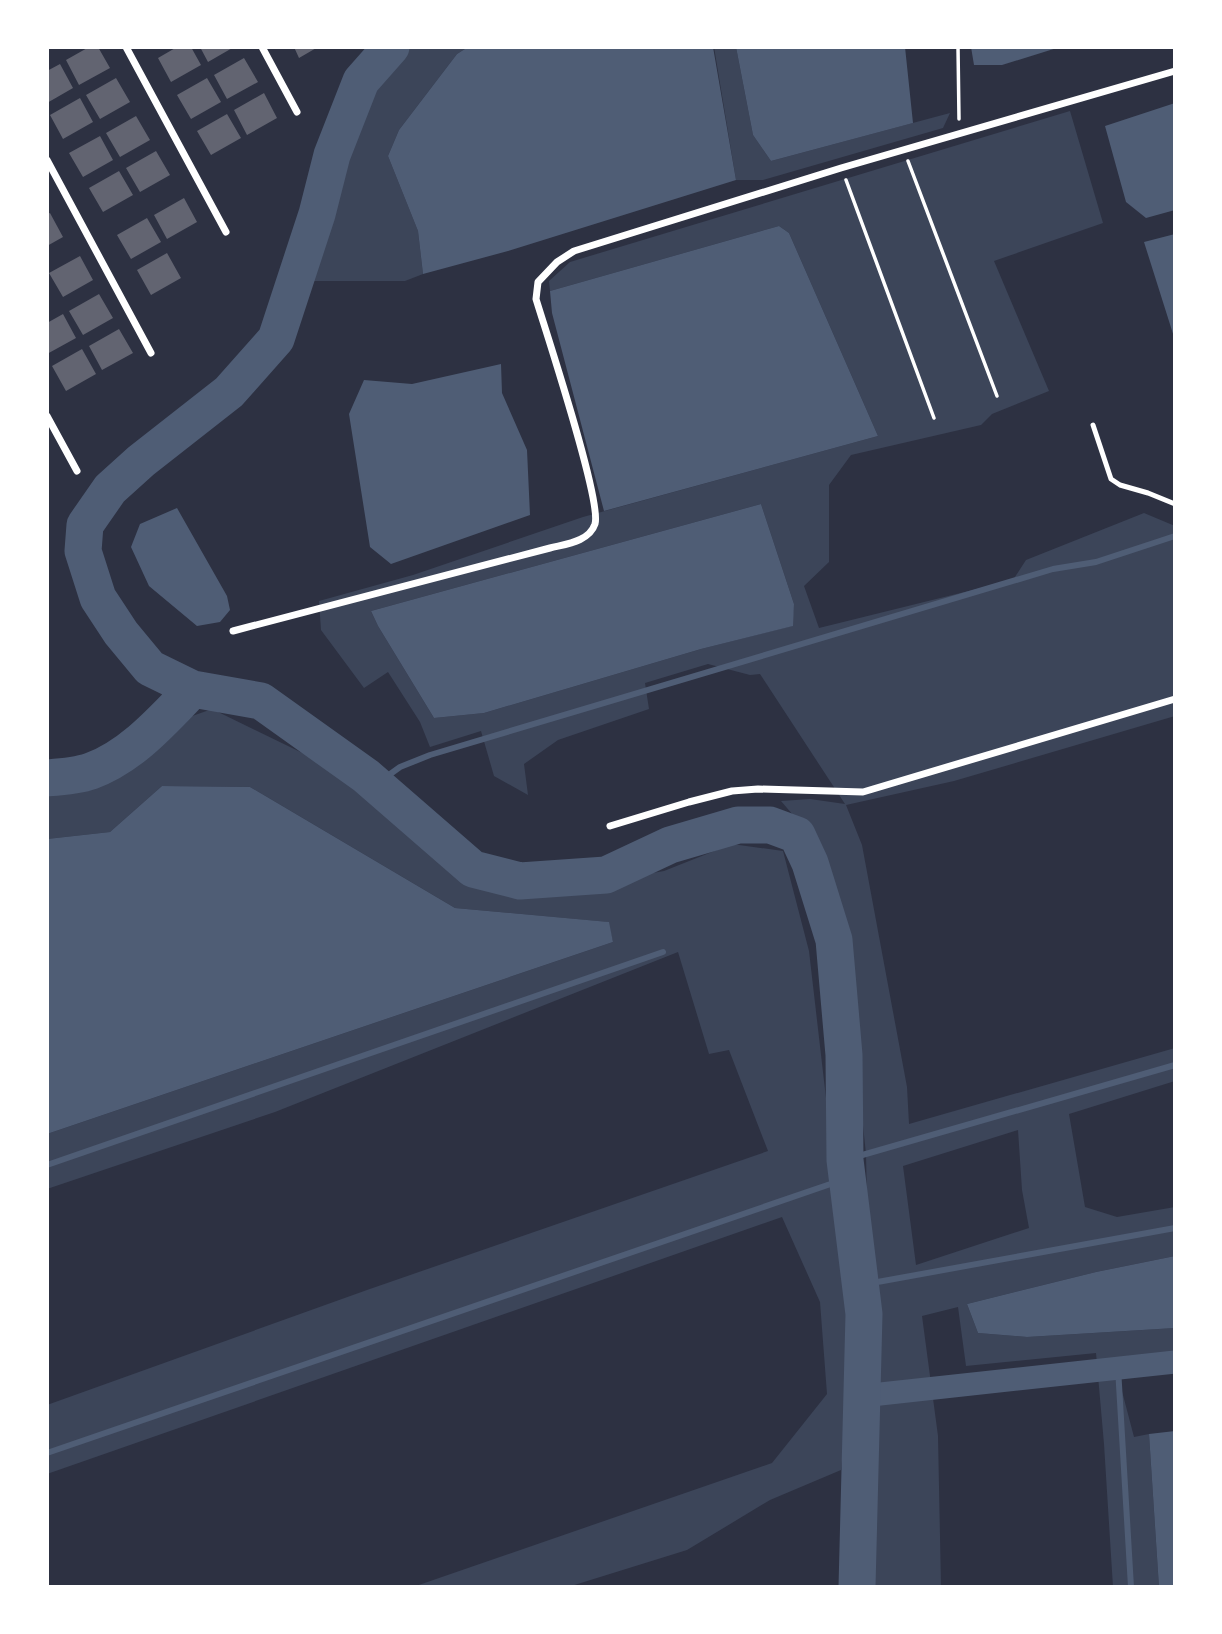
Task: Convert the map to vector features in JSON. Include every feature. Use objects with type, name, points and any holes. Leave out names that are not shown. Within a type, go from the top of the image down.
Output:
[{"type":"street","points":[[126,47],[226,232]]},
{"type":"street","points":[[262,47],[297,112]]},
{"type":"street","points":[[233,631],[584,538],[595,524],[596,515],[590,480],[536,299],[538,282],[556,262],[574,251],[903,149],[1175,71]]},
{"type":"street","points":[[47,160],[151,353]]},
{"type":"street","points":[[47,416],[77,471]]},
{"type":"street","points":[[610,827],[732,791],[785,789],[863,792],[1175,699]]},
{"type":"lane","points":[[1093,425],[1111,479],[1120,485],[1175,505]]},
{"type":"path","points":[[958,47],[959,133]]},
{"type":"path","points":[[903,149],[997,396]]},
{"type":"path","points":[[841,168],[934,418]]},
{"type":"shaded area","points":[[403,47],[468,47],[457,54],[399,130],[388,156],[418,231],[423,274],[405,281],[309,281],[325,218],[373,80]]},
{"type":"shaded area","points":[[468,47],[713,47],[736,180],[508,251],[423,274],[418,231],[388,156],[399,130],[457,54]]},
{"type":"shaded area","points":[[714,47],[736,47],[753,135],[771,161],[950,113],[943,128],[763,180],[736,180]]},
{"type":"shaded area","points":[[736,47],[905,47],[913,123],[771,161],[753,135]]},
{"type":"shaded area","points":[[971,47],[1060,47],[1002,65],[974,65]]},
{"type":"shaded area","points":[[1175,103],[1175,210],[1146,218],[1126,202],[1105,126]]},
{"type":"shaded area","points":[[1070,111],[1103,223],[994,261],[1049,391],[992,414],[981,425],[851,455],[829,485],[829,562],[804,586],[819,628],[1013,580],[1026,560],[1144,513],[1175,526],[1175,716],[954,781],[846,805],[862,845],[907,1087],[909,1124],[1175,1048],[1175,1081],[1069,1114],[1085,1207],[1117,1217],[1175,1207],[1175,1256],[1096,1272],[967,1304],[978,1333],[1027,1337],[1175,1328],[1175,1368],[1118,1376],[1134,1437],[1149,1434],[1159,1587],[1113,1587],[1096,1353],[966,1366],[958,1307],[922,1316],[938,1436],[941,1587],[875,1587],[866,1154],[841,916],[820,852],[781,801],[810,799],[845,804],[760,674],[750,675],[708,664],[645,683],[649,709],[558,740],[524,764],[528,795],[494,776],[481,731],[430,747],[420,722],[388,672],[364,688],[321,630],[319,601],[413,575],[583,517],[878,436],[789,233],[779,226],[550,291],[549,281],[570,262]],"holes":[[[761,504],[794,604],[792,626],[701,649],[484,713],[434,718],[371,611]],[[1018,1130],[1022,1190],[1029,1228],[916,1265],[903,1166]]]},
{"type":"shaded area","points":[[779,226],[789,233],[878,436],[604,511],[552,313],[550,291]]},
{"type":"shaded area","points":[[1175,234],[1175,337],[1174,337],[1144,242]]},
{"type":"shaded area","points":[[501,364],[502,393],[527,450],[530,515],[391,564],[370,547],[349,414],[364,380],[412,384]]},
{"type":"shaded area","points":[[761,504],[794,604],[793,626],[701,649],[484,713],[434,718],[371,611]]},
{"type":"shaded area","points":[[177,508],[227,596],[230,610],[220,622],[197,626],[149,586],[131,547],[140,524]]},
{"type":"shaded area","points":[[212,709],[321,762],[457,865],[551,891],[664,871],[732,844],[783,851],[809,951],[854,1340],[841,1470],[770,1500],[687,1550],[568,1587],[413,1587],[772,1463],[827,1394],[820,1302],[782,1217],[47,1474],[47,1405],[367,1290],[768,1151],[729,1050],[709,1054],[678,952],[275,1112],[47,1189],[47,1134],[613,942],[608,922],[455,908],[250,787],[162,786],[110,832],[47,839],[47,784],[101,782],[181,720]]},
{"type":"shaded area","points":[[162,786],[250,787],[455,908],[609,922],[613,942],[47,1134],[47,839],[110,832]]},
{"type":"shaded area","points":[[1175,1256],[1175,1328],[1027,1337],[978,1333],[967,1304],[1096,1272]]},
{"type":"shaded area","points":[[1175,1431],[1175,1587],[1159,1587],[1149,1434]]},
{"type":"building","points":[[89,47],[98,47],[110,68],[79,85],[66,60]]},
{"type":"building","points":[[177,47],[191,47],[201,65],[171,82],[158,58]]},
{"type":"building","points":[[200,47],[234,47],[208,62]]},
{"type":"building","points":[[294,47],[318,47],[299,58]]},
{"type":"building","points":[[244,58],[258,82],[227,99],[214,75]]},
{"type":"building","points":[[60,64],[73,88],[47,103],[47,71]]},
{"type":"building","points":[[116,78],[130,102],[100,119],[86,95]]},
{"type":"building","points":[[207,78],[221,102],[191,119],[177,95]]},
{"type":"building","points":[[264,93],[277,118],[247,135],[234,110]]},
{"type":"building","points":[[80,98],[93,122],[63,139],[50,115]]},
{"type":"building","points":[[227,114],[241,138],[211,155],[197,131]]},
{"type":"building","points":[[136,116],[150,140],[120,157],[106,133]]},
{"type":"building","points":[[100,136],[113,160],[83,177],[69,153]]},
{"type":"building","points":[[156,151],[170,175],[140,192],[126,168]]},
{"type":"building","points":[[119,171],[133,195],[103,212],[89,188]]},
{"type":"building","points":[[184,198],[197,222],[167,239],[154,215]]},
{"type":"building","points":[[50,213],[63,237],[47,246],[47,214]]},
{"type":"building","points":[[147,218],[161,242],[131,259],[117,235]]},
{"type":"building","points":[[167,253],[181,278],[151,295],[137,270]]},
{"type":"building","points":[[80,256],[93,280],[63,297],[49,273]]},
{"type":"building","points":[[99,294],[113,318],[83,335],[69,311]]},
{"type":"building","points":[[63,314],[76,338],[47,354],[47,323]]},
{"type":"building","points":[[119,329],[133,353],[102,370],[89,346]]},
{"type":"building","points":[[82,349],[96,374],[66,391],[52,366]]},
{"type":"waterway","points":[[391,47],[361,81],[332,155],[317,214],[276,339],[229,392],[141,461],[110,489],[85,525],[83,551],[98,598],[121,633],[150,668],[193,689],[261,701],[366,776],[473,869],[520,881],[606,875],[670,845],[738,825],[770,825],[797,835],[810,863],[834,940],[844,1055],[845,1160],[864,1314],[857,1587]]},
{"type":"waterway","points":[[375,785],[400,767],[430,755],[1053,569],[1096,562],[1175,536]]},
{"type":"waterway","points":[[47,778],[86,773],[120,756],[146,736],[193,689]]},
{"type":"waterway","points":[[47,1165],[663,952]]},
{"type":"waterway","points":[[845,1160],[1175,1065]]},
{"type":"waterway","points":[[47,1453],[848,1178]]},
{"type":"waterway","points":[[861,1285],[1175,1228]]},
{"type":"waterway","points":[[862,1396],[1175,1362]]},
{"type":"waterway","points":[[1118,1368],[1131,1587]]}]
